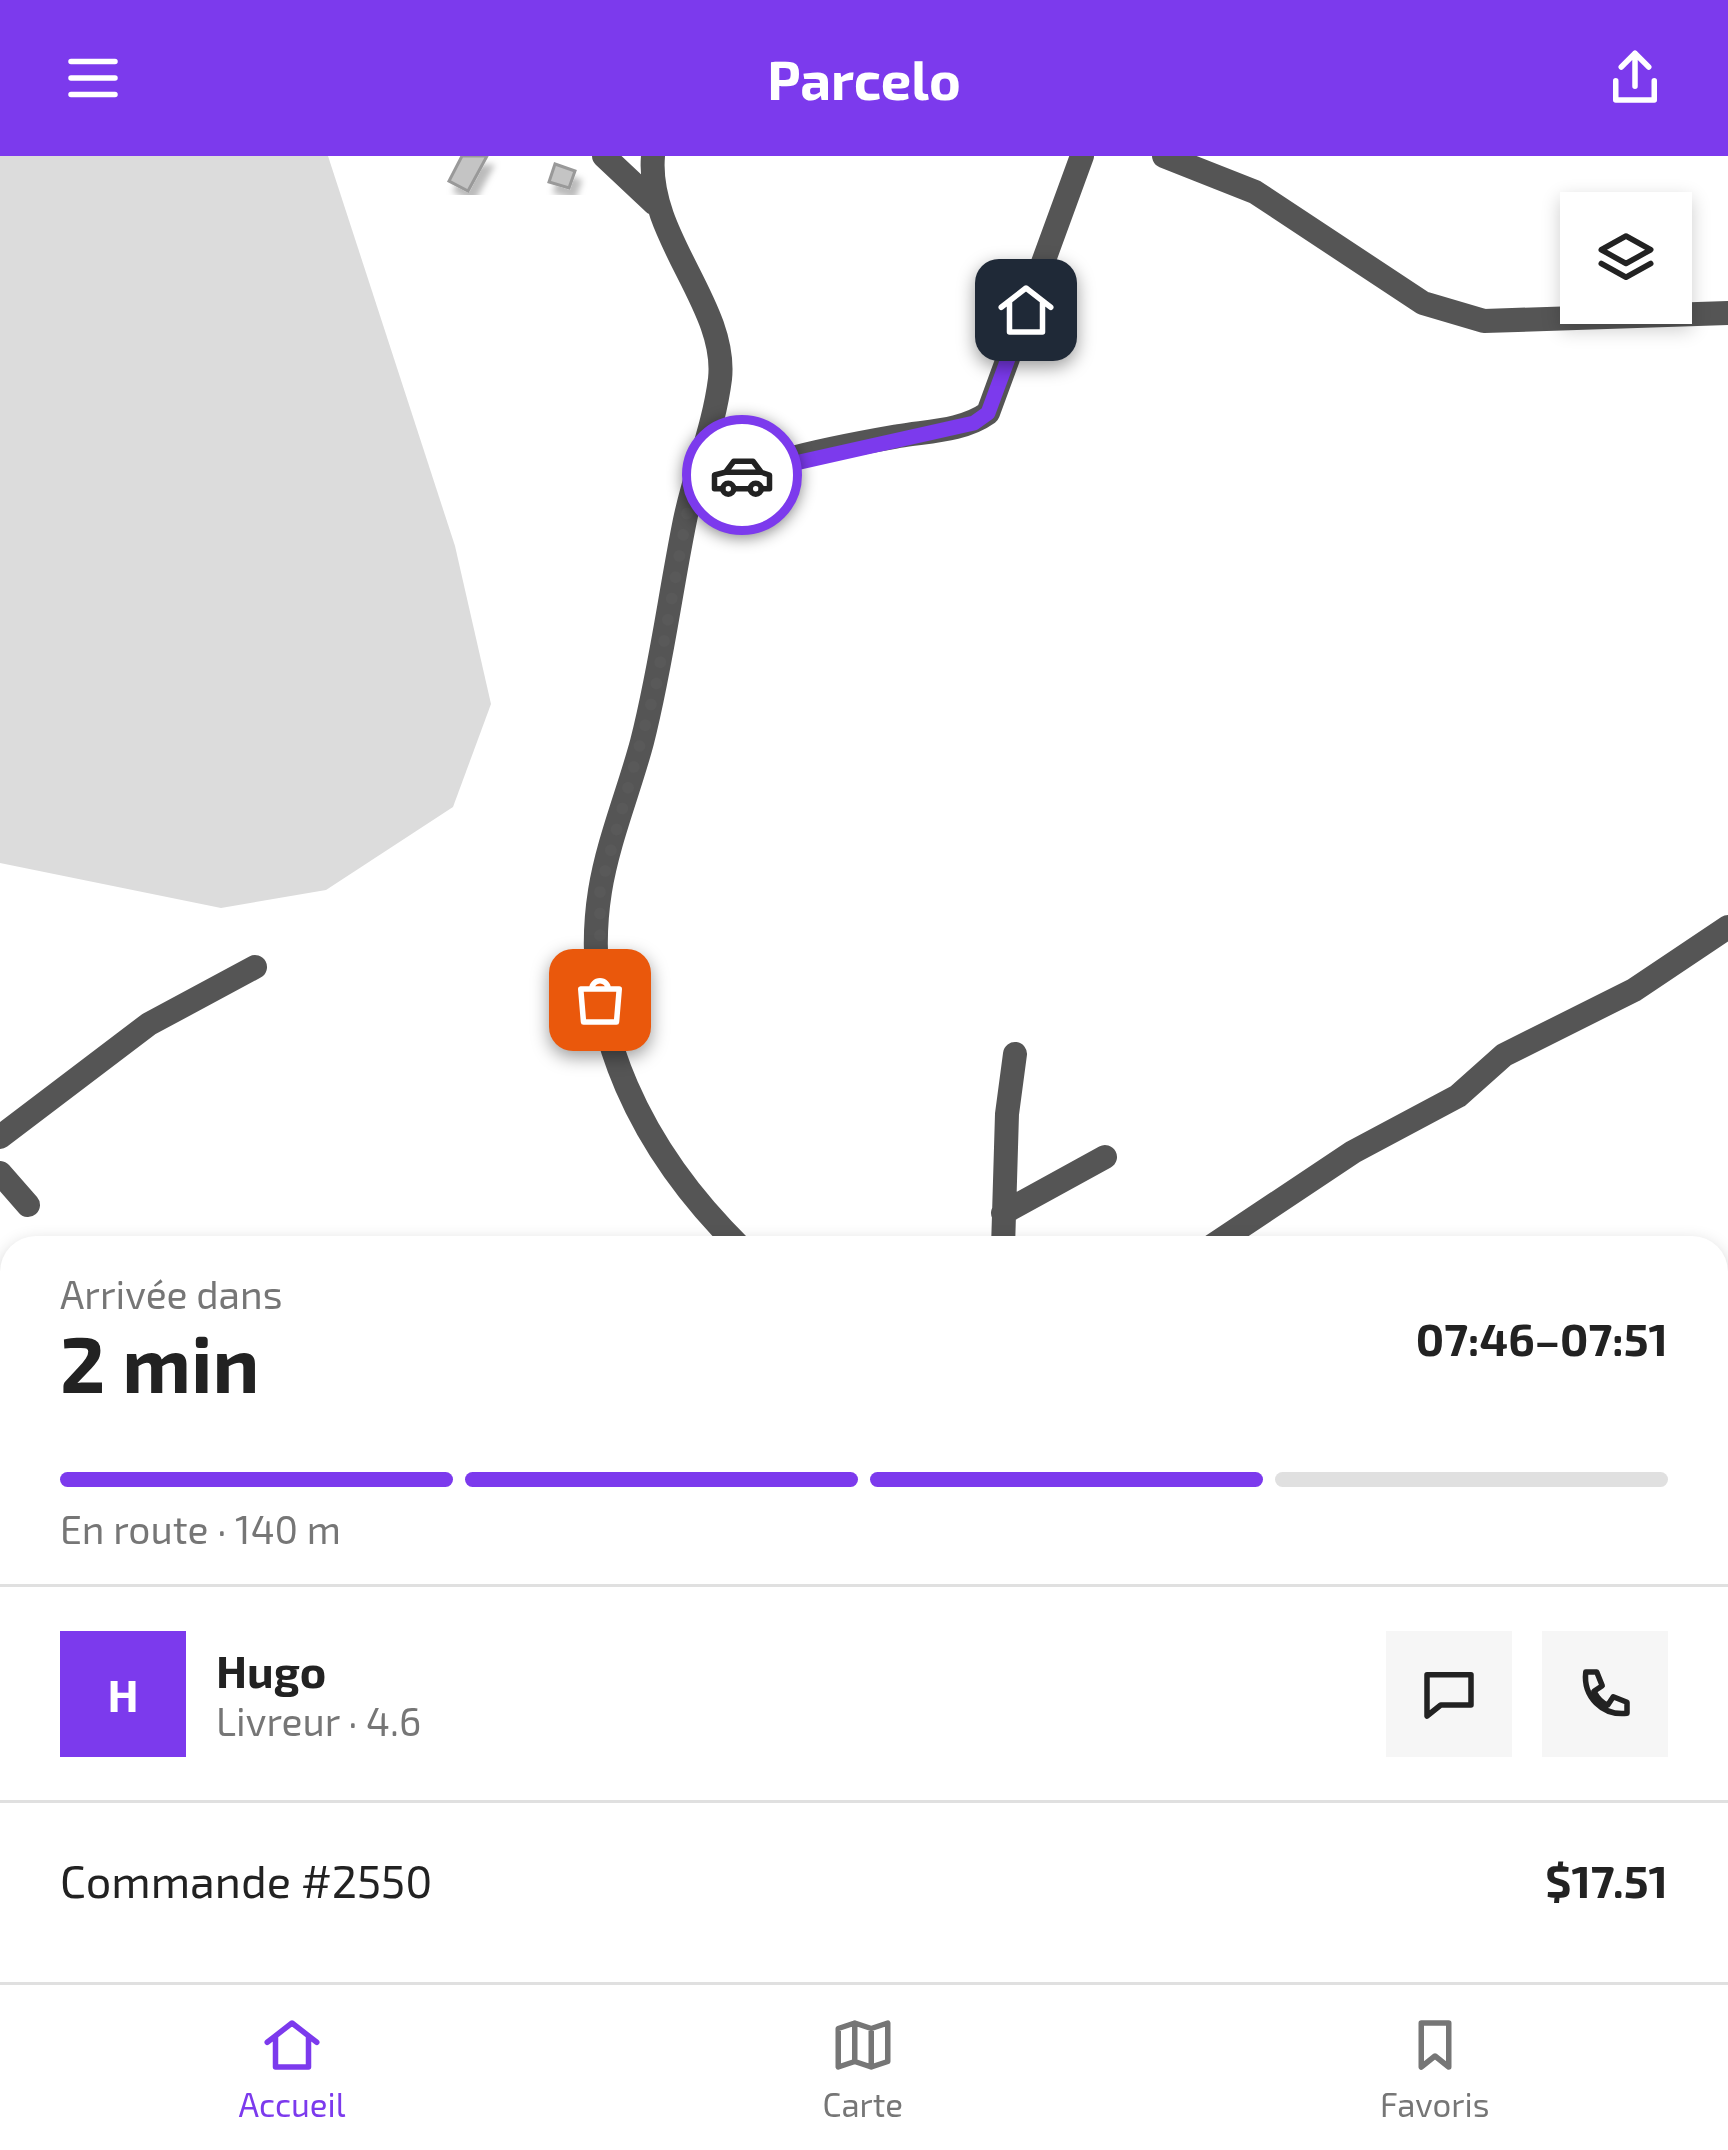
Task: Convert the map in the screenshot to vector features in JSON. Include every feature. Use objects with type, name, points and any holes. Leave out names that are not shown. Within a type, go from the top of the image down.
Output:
[{"type":"street","points":[[604,156],[654,203],[699,298],[721,373],[688,508],[656,686],[600,890],[600,1000],[614,1058],[649,1135],[676,1175],[730,1236]]},
{"type":"street","points":[[653,156],[654,203]]},
{"type":"street","points":[[688,508],[715,483],[890,438],[974,423],[988,413],[1082,156]]},
{"type":"street","points":[[1164,156],[1251,182],[1396,289],[1423,303],[1484,321],[1728,313]]},
{"type":"street","points":[[1228,1236],[1353,1152],[1458,1096],[1504,1055],[1634,990],[1728,927]]},
{"type":"street","points":[[0,1137],[149,1024],[255,967]]},
{"type":"street","points":[[1003,1236],[1015,1054]]},
{"type":"street","points":[[1004,1213],[1105,1157]]},
{"type":"street","points":[[0,1173],[28,1205]]},
{"type":"shaded area","points":[[0,156],[328,156],[455,546],[491,704],[453,807],[326,890],[221,908],[0,863]]},
{"type":"building","points":[[462,156],[487,156],[468,191],[449,181]]},
{"type":"building","points":[[555,164],[575,171],[569,188],[549,182]]},
{"type":"way so far","points":[[600,1000],[600,890],[656,686],[688,508],[715,483],[742,475]]},
{"type":"route","points":[[742,475],[890,438],[974,423],[988,413],[1026,310]]}]
